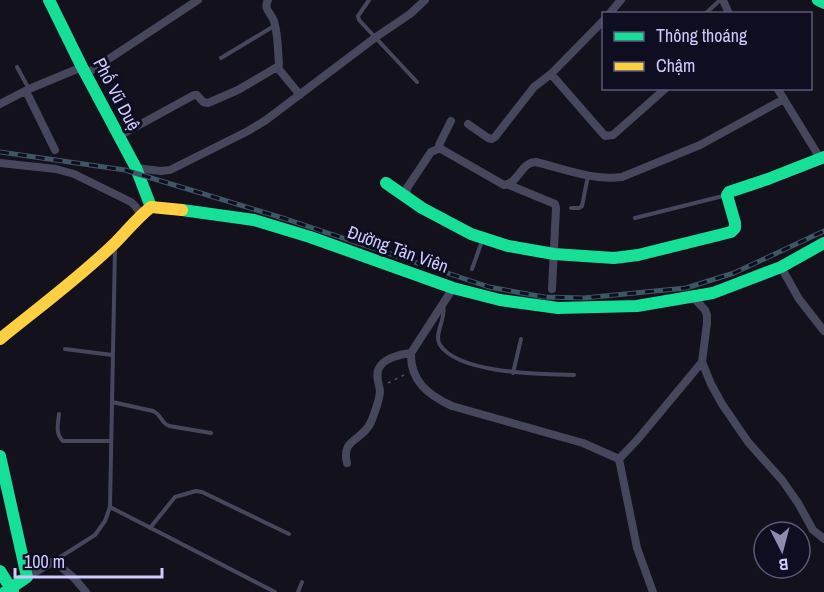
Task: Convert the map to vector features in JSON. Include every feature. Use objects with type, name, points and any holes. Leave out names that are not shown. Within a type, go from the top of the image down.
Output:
[{"type":"main road","name":"Phố Vũ Duệ","points":[[49,0],[136,168],[146,211]]},
{"type":"main road","points":[[818,0],[824,3]]},
{"type":"main road","points":[[386,183],[422,208],[483,238],[508,246],[554,254],[614,258],[638,255],[731,232],[735,228],[735,223],[727,195],[729,192],[822,158]]},
{"type":"main road","points":[[0,339],[81,273],[146,211]]},
{"type":"main road","name":"Đường Tản Viên","points":[[146,211],[197,212],[254,220],[310,237],[453,288],[500,300],[558,308],[637,306],[713,293],[781,267],[824,243]]},
{"type":"main road","points":[[0,456],[27,577],[10,591],[0,571]]},
{"type":"street","points":[[0,104],[27,90],[84,70],[198,0]]},
{"type":"street","points":[[119,136],[194,94],[203,102],[208,103],[238,90],[277,67],[279,64],[275,26],[267,10],[268,0]]},
{"type":"street","points":[[136,168],[170,170],[266,120],[410,14],[425,0]]},
{"type":"street","points":[[611,12],[621,0]]},
{"type":"street","points":[[468,124],[488,138],[495,137],[534,87],[551,74],[602,21]]},
{"type":"street","points":[[277,67],[300,95]]},
{"type":"street","points":[[551,74],[605,136],[613,135],[664,90]]},
{"type":"street","points":[[27,90],[55,150]]},
{"type":"street","points":[[778,90],[822,158]]},
{"type":"street","points":[[509,185],[531,162],[610,179],[622,177],[700,145],[784,99]]},
{"type":"street","points":[[441,149],[439,145],[452,121]]},
{"type":"street","points":[[406,197],[407,188],[431,152],[441,149],[504,185],[555,204],[552,289]]},
{"type":"street","points":[[0,163],[56,169],[74,174],[146,211]]},
{"type":"street","points":[[781,267],[799,299],[824,331]]},
{"type":"street","points":[[453,288],[411,353],[413,371],[424,389],[437,399],[452,406],[583,443],[619,459]]},
{"type":"street","points":[[693,297],[707,315],[702,362],[711,384],[748,442],[782,480],[813,530],[824,539]]},
{"type":"street","points":[[347,463],[346,448],[366,430],[371,422],[380,393],[377,379],[378,368],[387,360],[411,353]]},
{"type":"street","points":[[619,459],[702,362]]},
{"type":"street","points":[[619,459],[637,548],[653,592]]},
{"type":"street","points":[[27,577],[54,561],[86,592]]},
{"type":"lane","points":[[369,0],[358,16],[359,20],[417,82]]},
{"type":"lane","points":[[707,12],[722,0]]},
{"type":"lane","points":[[221,58],[275,26]]},
{"type":"lane","points":[[17,67],[27,90]]},
{"type":"lane","points":[[571,208],[582,206],[588,175]]},
{"type":"lane","points":[[635,218],[727,195]]},
{"type":"lane","points":[[472,269],[483,238]]},
{"type":"lane","points":[[54,561],[100,530],[110,507],[115,243]]},
{"type":"lane","points":[[443,304],[444,316],[438,338],[440,345],[458,359],[513,373],[574,375]]},
{"type":"lane","points":[[513,373],[521,339]]},
{"type":"lane","points":[[65,349],[112,355]]},
{"type":"lane","points":[[111,402],[158,413],[164,424],[169,426],[211,433]]},
{"type":"lane","points":[[59,414],[57,432],[63,441],[111,441]]},
{"type":"lane","points":[[150,528],[175,497],[196,491],[289,534]]},
{"type":"lane","points":[[110,507],[275,592]]},
{"type":"lane","points":[[298,592],[303,582]]},
{"type":"path","points":[[388,383],[413,371]]},
{"type":"railway","points":[[0,152],[125,170],[286,219],[489,287],[544,297],[584,298],[686,288],[734,273],[824,231]]},
{"type":"traffic: fast","points":[[49,0],[136,168],[151,207]]},
{"type":"traffic: fast","points":[[818,0],[824,3]]},
{"type":"traffic: fast","points":[[386,183],[422,208],[471,234],[508,246],[554,254],[614,258],[638,255],[731,232],[735,228],[735,223],[727,195],[729,192],[824,157]]},
{"type":"traffic: fast","points":[[182,210],[254,220],[310,237],[453,288],[500,300],[558,308],[637,306],[713,293],[781,267],[824,243]]},
{"type":"traffic: fast","points":[[0,456],[27,577],[5,592]]},
{"type":"traffic: fast","points":[[0,571],[13,592]]},
{"type":"traffic: slow","points":[[0,339],[87,268],[151,207],[182,210]]}]
